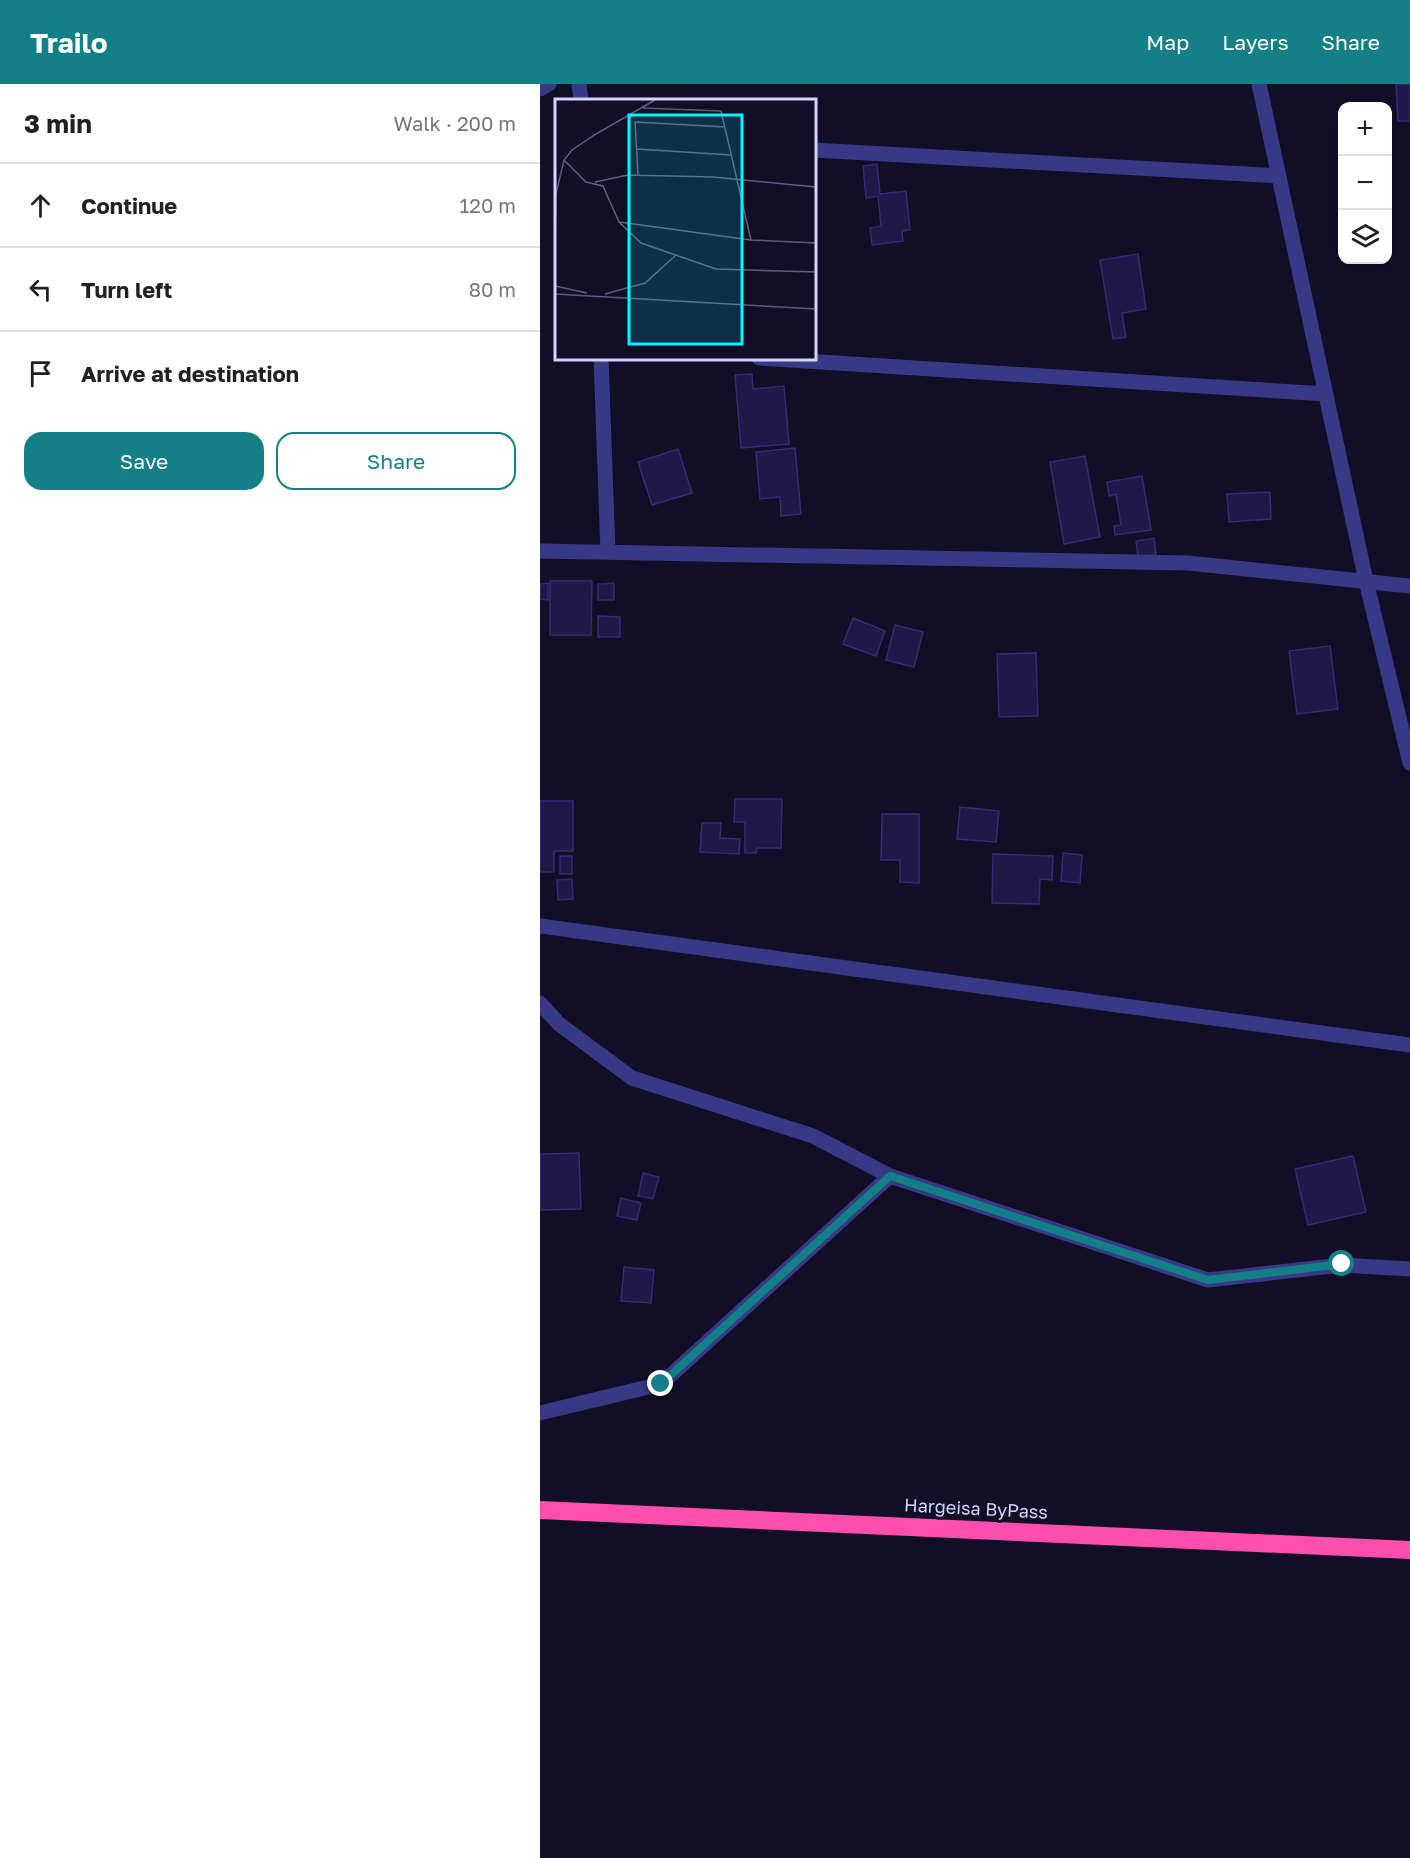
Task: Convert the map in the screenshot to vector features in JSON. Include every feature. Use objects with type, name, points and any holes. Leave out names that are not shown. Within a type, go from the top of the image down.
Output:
[{"type":"highway","name":"Hargeisa ByPass","points":[[540,1510],[1410,1550]]},
{"type":"street","points":[[540,89],[549,84]]},
{"type":"street","points":[[579,84],[581,99]]},
{"type":"street","points":[[1259,84],[1366,581],[1410,762]]},
{"type":"street","points":[[816,150],[1279,176]]},
{"type":"street","points":[[601,360],[608,552]]},
{"type":"street","points":[[790,360],[1326,394]]},
{"type":"street","points":[[540,551],[1188,562],[1410,586]]},
{"type":"street","points":[[540,926],[1410,1045]]},
{"type":"street","points":[[540,1003],[559,1024],[632,1078],[813,1136],[890,1176],[1208,1280],[1342,1264],[1410,1269]]},
{"type":"street","points":[[540,1413],[661,1384],[890,1176]]},
{"type":"building","points":[[1396,84],[1410,84],[1410,121],[1398,121]]},
{"type":"building","points":[[877,164],[880,194],[906,191],[910,230],[902,231],[903,241],[872,245],[870,228],[881,226],[878,196],[866,198],[863,166]]},
{"type":"building","points":[[1138,254],[1146,309],[1122,313],[1126,337],[1113,339],[1100,260]]},
{"type":"building","points":[[752,374],[753,389],[784,386],[789,444],[741,448],[735,375]]},
{"type":"building","points":[[795,448],[801,514],[781,516],[780,497],[760,499],[756,452]]},
{"type":"building","points":[[678,449],[692,493],[652,505],[638,462]]},
{"type":"building","points":[[1085,456],[1100,537],[1064,544],[1050,462]]},
{"type":"building","points":[[1142,476],[1151,530],[1115,535],[1114,526],[1121,525],[1116,494],[1109,496],[1107,482]]},
{"type":"building","points":[[1270,492],[1271,519],[1229,522],[1227,494]]},
{"type":"building","points":[[1154,538],[1156,555],[1138,557],[1136,541]]},
{"type":"building","points":[[550,581],[592,581],[591,635],[550,635]]},
{"type":"building","points":[[548,583],[548,600],[540,599],[540,584]]},
{"type":"building","points":[[614,583],[614,600],[598,600],[598,584]]},
{"type":"building","points":[[598,616],[620,617],[620,637],[598,637]]},
{"type":"building","points":[[853,618],[885,631],[876,656],[843,644]]},
{"type":"building","points":[[895,625],[923,632],[914,667],[886,660]]},
{"type":"building","points":[[1330,646],[1338,709],[1297,714],[1289,651]]},
{"type":"building","points":[[1036,653],[1038,716],[999,717],[997,654]]},
{"type":"building","points":[[735,799],[782,799],[781,848],[757,848],[756,853],[745,853],[745,822],[734,822]]},
{"type":"building","points":[[540,801],[573,801],[573,851],[554,851],[554,872],[540,872]]},
{"type":"building","points":[[960,807],[999,811],[996,842],[957,839]]},
{"type":"building","points":[[882,814],[919,814],[919,883],[900,882],[900,860],[881,860]]},
{"type":"building","points":[[702,823],[721,823],[720,838],[740,839],[739,854],[700,852]]},
{"type":"building","points":[[1063,853],[1082,855],[1080,883],[1061,881]]},
{"type":"building","points":[[993,854],[1053,856],[1052,880],[1040,879],[1039,904],[992,903]]},
{"type":"building","points":[[560,856],[572,856],[572,874],[560,874]]},
{"type":"building","points":[[572,879],[573,899],[558,900],[557,880]]},
{"type":"building","points":[[579,1153],[581,1209],[540,1210],[540,1154]]},
{"type":"building","points":[[1353,1156],[1366,1212],[1308,1225],[1295,1169]]},
{"type":"building","points":[[643,1173],[659,1177],[653,1199],[638,1196]]},
{"type":"building","points":[[621,1198],[641,1203],[637,1220],[617,1216]]},
{"type":"building","points":[[624,1267],[654,1270],[651,1303],[621,1301]]},
{"type":"route","points":[[661,1384],[890,1176],[1208,1280],[1342,1264]]}]
